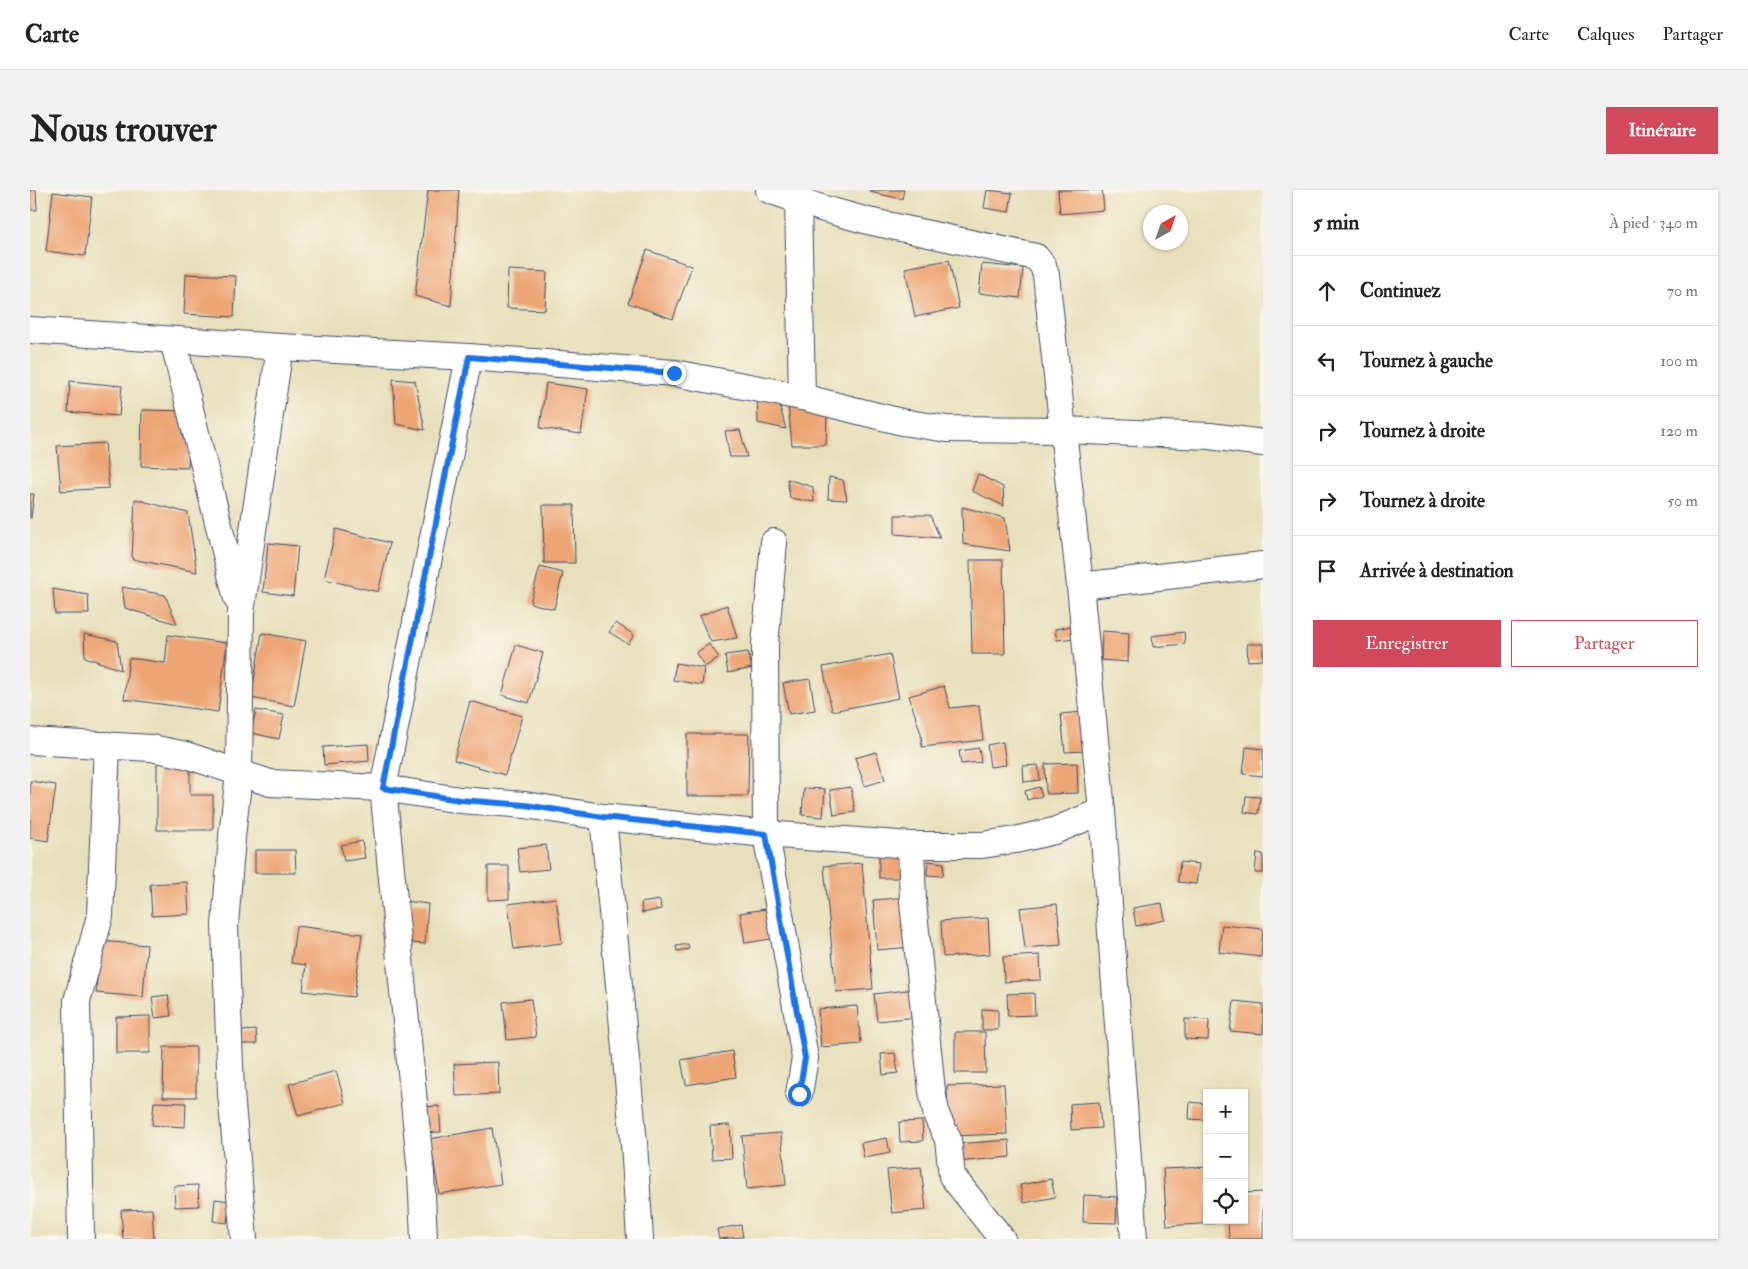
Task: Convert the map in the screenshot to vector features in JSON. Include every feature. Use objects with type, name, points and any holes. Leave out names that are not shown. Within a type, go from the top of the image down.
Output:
[{"type":"street","points":[[802,397],[779,193],[821,208],[868,221],[1036,257],[1043,266],[1046,274],[1080,586],[1102,811],[1134,1239]]},
{"type":"street","points":[[30,330],[280,347],[469,357],[674,373],[802,397],[902,422],[947,429],[1062,430],[1210,436],[1263,443]]},
{"type":"street","points":[[173,340],[240,612]]},
{"type":"street","points":[[244,1239],[231,1093],[225,925],[239,773],[240,612],[280,347]]},
{"type":"street","points":[[424,1239],[421,1172],[383,788],[469,357]]},
{"type":"street","points":[[774,542],[765,645],[766,834],[805,1058],[799,1094]]},
{"type":"street","points":[[1080,586],[1263,565]]},
{"type":"street","points":[[30,741],[151,748],[186,755],[270,783],[383,788],[460,800],[525,805],[603,817],[766,834],[911,845],[982,845],[1015,840],[1054,831],[1102,811]]},
{"type":"street","points":[[82,1239],[77,1001],[100,916],[108,745]]},
{"type":"street","points":[[603,817],[634,1143],[640,1239]]},
{"type":"street","points":[[911,845],[913,902],[932,1091],[937,1117],[948,1139],[952,1176],[1002,1239]]},
{"type":"building","points":[[30,190],[36,190],[37,210],[30,210]]},
{"type":"building","points":[[428,190],[459,190],[451,306],[415,296]]},
{"type":"building","points":[[870,190],[904,190],[902,199],[869,192]]},
{"type":"building","points":[[987,190],[1012,193],[1009,212],[984,208]]},
{"type":"building","points":[[1058,190],[1102,190],[1104,210],[1060,214]]},
{"type":"building","points":[[53,192],[92,197],[85,256],[46,251]]},
{"type":"building","points":[[647,250],[692,266],[673,319],[628,303]]},
{"type":"building","points":[[949,260],[959,308],[915,317],[905,268]]},
{"type":"building","points":[[982,264],[1023,268],[1020,298],[979,293]]},
{"type":"building","points":[[508,270],[547,272],[545,310],[507,308]]},
{"type":"building","points":[[186,274],[236,276],[234,317],[184,314]]},
{"type":"building","points":[[393,379],[415,381],[425,430],[396,424]]},
{"type":"building","points":[[70,381],[122,386],[119,416],[68,412]]},
{"type":"building","points":[[546,383],[588,389],[581,434],[540,428]]},
{"type":"building","points":[[757,393],[778,399],[786,429],[758,423]]},
{"type":"building","points":[[788,404],[827,409],[826,445],[792,445]]},
{"type":"building","points":[[142,410],[190,411],[188,468],[141,466]]},
{"type":"building","points":[[740,430],[747,457],[730,457],[725,431]]},
{"type":"building","points":[[105,443],[109,488],[61,491],[57,446]]},
{"type":"building","points":[[978,474],[1003,487],[1004,506],[972,491]]},
{"type":"building","points":[[829,477],[843,480],[847,500],[828,499]]},
{"type":"building","points":[[787,479],[813,487],[814,502],[790,498]]},
{"type":"building","points":[[30,494],[34,494],[31,518],[30,518]]},
{"type":"building","points":[[135,499],[188,513],[197,572],[132,559]]},
{"type":"building","points":[[543,505],[574,505],[575,563],[544,563]]},
{"type":"building","points":[[962,507],[1005,518],[1010,551],[963,544]]},
{"type":"building","points":[[895,515],[930,515],[940,538],[895,534]]},
{"type":"building","points":[[336,529],[390,543],[378,592],[324,579]]},
{"type":"building","points":[[268,543],[298,546],[293,596],[263,592]]},
{"type":"building","points":[[970,560],[1003,560],[1005,654],[972,654]]},
{"type":"building","points":[[540,567],[563,573],[554,609],[530,603]]},
{"type":"building","points":[[122,587],[165,595],[177,624],[125,608]]},
{"type":"building","points":[[53,589],[88,595],[89,614],[55,614]]},
{"type":"building","points":[[727,605],[737,638],[711,642],[699,616]]},
{"type":"building","points":[[616,623],[634,635],[628,644],[609,632]]},
{"type":"building","points":[[1072,626],[1075,638],[1057,640],[1055,629]]},
{"type":"building","points":[[1102,631],[1129,633],[1128,662],[1101,660]]},
{"type":"building","points":[[1184,632],[1185,644],[1153,647],[1152,636]]},
{"type":"building","points":[[262,633],[306,641],[294,706],[251,698]]},
{"type":"building","points":[[84,634],[117,641],[121,670],[85,657]]},
{"type":"building","points":[[168,635],[227,643],[218,712],[124,699],[129,658],[165,663]]},
{"type":"building","points":[[709,644],[719,657],[705,667],[696,653]]},
{"type":"building","points":[[1247,644],[1263,644],[1263,660],[1248,661]]},
{"type":"building","points":[[516,645],[543,653],[529,703],[502,695]]},
{"type":"building","points":[[748,652],[752,668],[728,673],[725,655]]},
{"type":"building","points":[[890,654],[899,698],[832,711],[823,667]]},
{"type":"building","points":[[676,663],[704,668],[702,685],[673,680]]},
{"type":"building","points":[[810,679],[815,710],[789,714],[783,683]]},
{"type":"building","points":[[944,686],[950,708],[979,705],[983,740],[922,747],[921,734],[909,696]]},
{"type":"building","points":[[470,701],[522,716],[505,775],[454,760]]},
{"type":"building","points":[[256,710],[284,715],[279,739],[251,733]]},
{"type":"building","points":[[1082,712],[1086,751],[1065,752],[1061,714]]},
{"type":"building","points":[[687,734],[749,734],[748,796],[687,796]]},
{"type":"building","points":[[1003,742],[1006,765],[990,767],[987,745]]},
{"type":"building","points":[[368,744],[369,761],[324,765],[323,747]]},
{"type":"building","points":[[1246,747],[1263,749],[1263,776],[1243,774]]},
{"type":"building","points":[[979,748],[981,762],[961,764],[959,751]]},
{"type":"building","points":[[876,752],[885,780],[865,786],[855,758]]},
{"type":"building","points":[[157,760],[190,760],[190,795],[213,795],[213,830],[157,830]]},
{"type":"building","points":[[1077,763],[1078,793],[1046,794],[1045,764]]},
{"type":"building","points":[[1038,765],[1040,780],[1024,782],[1023,766]]},
{"type":"building","points":[[30,781],[56,785],[48,841],[30,838]]},
{"type":"building","points":[[851,787],[855,812],[834,815],[830,790]]},
{"type":"building","points":[[1039,787],[1042,796],[1027,800],[1025,791]]},
{"type":"building","points":[[804,788],[825,789],[823,817],[802,815]]},
{"type":"building","points":[[1246,796],[1260,797],[1258,814],[1244,812]]},
{"type":"building","points":[[362,841],[365,858],[344,861],[341,845]]},
{"type":"building","points":[[546,845],[549,869],[520,872],[517,848]]},
{"type":"building","points":[[255,850],[295,850],[296,873],[255,873]]},
{"type":"building","points":[[879,851],[908,851],[908,878],[879,878]]},
{"type":"building","points":[[1257,853],[1263,854],[1263,873],[1255,873]]},
{"type":"building","points":[[928,861],[944,863],[943,876],[927,875]]},
{"type":"building","points":[[1180,862],[1199,864],[1196,884],[1178,882]]},
{"type":"building","points":[[862,863],[873,989],[836,992],[824,866]]},
{"type":"building","points":[[488,866],[509,866],[509,899],[488,900]]},
{"type":"building","points":[[187,882],[189,914],[152,916],[150,884]]},
{"type":"building","points":[[908,897],[912,947],[877,950],[873,900]]},
{"type":"building","points":[[556,898],[562,943],[514,949],[508,904]]},
{"type":"building","points":[[660,900],[661,909],[642,913],[641,903]]},
{"type":"building","points":[[405,901],[428,904],[425,944],[401,942]]},
{"type":"building","points":[[1162,903],[1165,920],[1136,926],[1133,908]]},
{"type":"building","points":[[1057,904],[1061,945],[1025,948],[1020,908]]},
{"type":"building","points":[[772,908],[777,938],[745,943],[740,913]]},
{"type":"building","points":[[988,918],[990,954],[943,957],[941,921]]},
{"type":"building","points":[[1222,925],[1263,929],[1261,957],[1219,952]]},
{"type":"building","points":[[296,926],[362,934],[354,997],[303,991],[306,965],[291,963]]},
{"type":"building","points":[[100,941],[147,945],[143,997],[96,993]]},
{"type":"building","points":[[688,944],[689,949],[677,951],[676,946]]},
{"type":"building","points":[[1040,955],[1041,980],[1004,982],[1003,957]]},
{"type":"building","points":[[915,989],[918,1017],[877,1021],[874,994]]},
{"type":"building","points":[[1034,993],[1035,1015],[1008,1016],[1007,994]]},
{"type":"building","points":[[168,995],[171,1016],[155,1018],[152,997]]},
{"type":"building","points":[[531,999],[536,1037],[507,1040],[503,1002]]},
{"type":"building","points":[[1234,1001],[1263,1004],[1263,1034],[1230,1031]]},
{"type":"building","points":[[857,1006],[861,1044],[821,1047],[818,1009]]},
{"type":"building","points":[[982,1009],[998,1010],[998,1030],[982,1030]]},
{"type":"building","points":[[150,1016],[150,1053],[116,1053],[116,1017]]},
{"type":"building","points":[[1185,1019],[1209,1020],[1208,1040],[1185,1039]]},
{"type":"building","points":[[256,1030],[257,1044],[242,1044],[241,1031]]},
{"type":"building","points":[[955,1032],[985,1032],[986,1073],[955,1073]]},
{"type":"building","points":[[164,1047],[196,1047],[196,1097],[163,1097]]},
{"type":"building","points":[[732,1051],[736,1077],[686,1085],[681,1060]]},
{"type":"building","points":[[895,1053],[898,1073],[883,1075],[881,1054]]},
{"type":"building","points":[[498,1062],[499,1094],[456,1096],[454,1064]]},
{"type":"building","points":[[336,1071],[345,1103],[298,1116],[289,1084]]},
{"type":"building","points":[[1004,1084],[1007,1134],[949,1136],[947,1086]]},
{"type":"building","points":[[154,1102],[186,1103],[185,1127],[152,1125]]},
{"type":"building","points":[[1099,1102],[1101,1128],[1071,1130],[1070,1104]]},
{"type":"building","points":[[1190,1102],[1203,1104],[1203,1120],[1189,1119]]},
{"type":"building","points":[[439,1106],[441,1132],[423,1133],[421,1107]]},
{"type":"building","points":[[922,1121],[923,1141],[900,1142],[899,1122]]},
{"type":"building","points":[[730,1125],[732,1158],[712,1159],[710,1126]]},
{"type":"building","points":[[492,1128],[501,1184],[439,1194],[430,1139]]},
{"type":"building","points":[[781,1133],[786,1185],[747,1189],[742,1136]]},
{"type":"building","points":[[887,1138],[890,1153],[864,1158],[861,1143]]},
{"type":"building","points":[[1009,1140],[1010,1157],[957,1162],[955,1144]]},
{"type":"building","points":[[921,1167],[926,1210],[892,1213],[887,1170]]},
{"type":"building","points":[[1203,1167],[1203,1224],[1167,1226],[1163,1169]]},
{"type":"building","points":[[1051,1179],[1055,1197],[1024,1203],[1020,1185]]},
{"type":"building","points":[[198,1185],[199,1206],[175,1207],[174,1186]]},
{"type":"building","points":[[1263,1192],[1263,1239],[1229,1239],[1228,1224],[1248,1224],[1248,1193]]},
{"type":"building","points":[[1084,1195],[1117,1197],[1116,1223],[1083,1222]]},
{"type":"building","points":[[215,1199],[230,1201],[227,1223],[213,1221]]},
{"type":"building","points":[[152,1209],[154,1239],[123,1239],[121,1210]]},
{"type":"building","points":[[741,1225],[743,1237],[719,1239],[717,1229]]},
{"type":"route","points":[[674,373],[469,357],[383,788],[460,800],[525,805],[603,817],[766,834],[805,1058],[799,1094]]}]
